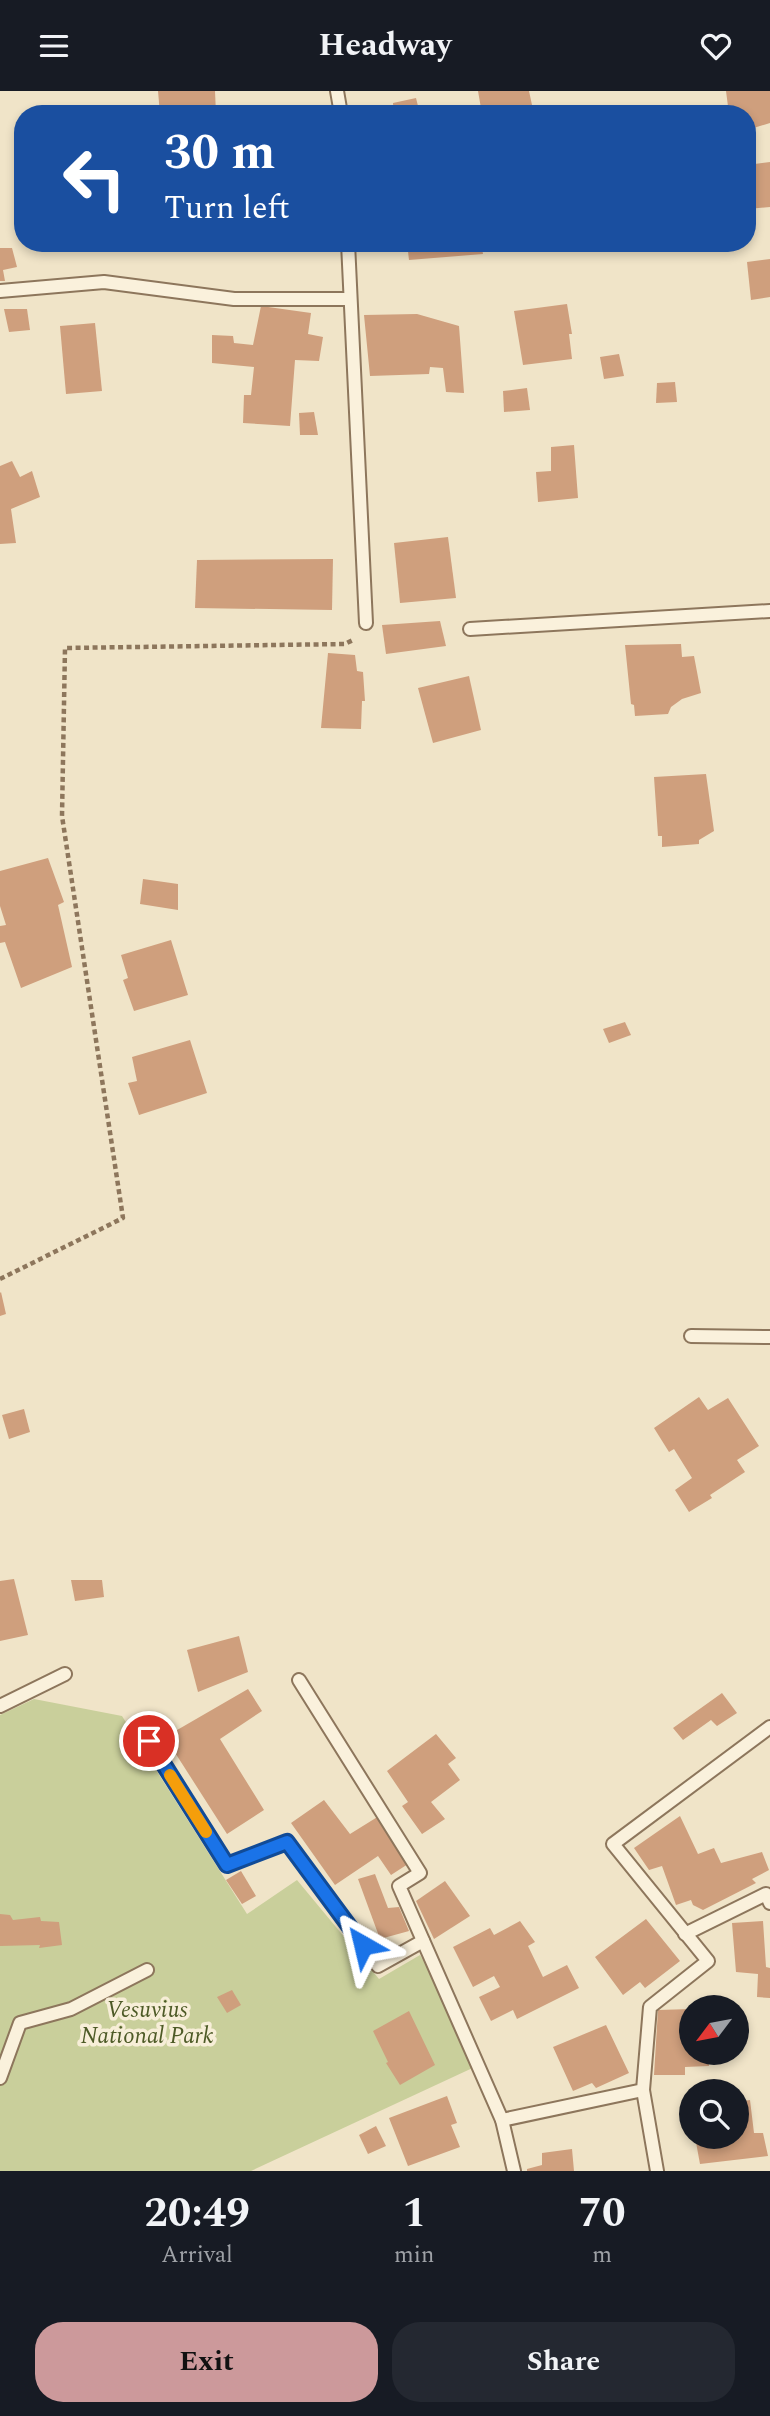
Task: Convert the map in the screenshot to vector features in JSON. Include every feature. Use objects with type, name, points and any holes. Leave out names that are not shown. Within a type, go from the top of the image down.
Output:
[{"type":"lane","points":[[348,252],[366,623]]},
{"type":"lane","points":[[0,291],[104,282],[234,299],[349,299]]},
{"type":"lane","points":[[470,629],[770,611]]},
{"type":"lane","points":[[691,1336],[770,1337]]},
{"type":"lane","points":[[0,1706],[65,1674]]},
{"type":"lane","points":[[299,1680],[420,1873],[399,1886],[502,2120],[513,2171]]},
{"type":"lane","points":[[657,2171],[643,2090],[650,2007],[708,1961],[612,1844],[770,1727]]},
{"type":"lane","points":[[149,1741],[227,1865],[287,1842],[378,1966],[423,1941]]},
{"type":"lane","points":[[685,1934],[766,1894],[770,1903]]},
{"type":"lane","points":[[0,2078],[20,2023],[71,2009],[147,1970]]},
{"type":"lane","points":[[502,2120],[643,2090]]},
{"type":"path","points":[[0,1279],[123,1218],[62,816],[65,648],[345,644],[360,636],[366,623]]},
{"type":"green space","name":"Vesuvius National Park","points":[[34,1699],[122,1716],[247,1914],[297,1880],[379,1979],[420,1955],[478,2056],[479,2065],[251,2171],[0,2171],[0,1715]]},
{"type":"building","points":[[158,91],[215,91],[216,105],[159,105]]},
{"type":"building","points":[[478,91],[529,91],[532,105],[480,105]]},
{"type":"building","points":[[726,91],[770,91],[770,123],[756,127],[756,105],[728,105]]},
{"type":"building","points":[[416,98],[418,105],[393,105]]},
{"type":"building","points":[[770,162],[770,207],[756,208],[756,164]]},
{"type":"building","points":[[0,248],[12,248],[17,267],[3,270],[5,281],[0,281]]},
{"type":"building","points":[[408,252],[483,254],[409,260]]},
{"type":"building","points":[[770,259],[770,297],[751,300],[747,262]]},
{"type":"building","points":[[567,304],[572,334],[569,334],[572,359],[523,365],[514,311]]},
{"type":"building","points":[[261,306],[311,313],[308,334],[323,337],[319,361],[295,360],[290,426],[243,423],[244,395],[251,395],[254,367],[212,363],[212,335],[233,336],[234,343],[253,345]]},
{"type":"building","points":[[4,309],[27,309],[30,330],[9,332]]},
{"type":"building","points":[[417,314],[459,326],[464,393],[446,392],[443,368],[430,367],[429,374],[370,376],[364,315]]},
{"type":"building","points":[[95,323],[102,391],[66,394],[60,326]]},
{"type":"building","points":[[619,354],[624,376],[604,379],[600,357]]},
{"type":"building","points":[[675,382],[677,402],[656,403],[657,383]]},
{"type":"building","points":[[527,388],[530,410],[504,412],[503,391]]},
{"type":"building","points":[[314,412],[318,435],[300,435],[299,413]]},
{"type":"building","points":[[574,445],[578,498],[538,502],[536,472],[551,471],[551,447]]},
{"type":"building","points":[[12,461],[20,477],[32,471],[40,497],[11,509],[16,543],[0,544],[0,466]]},
{"type":"building","points":[[448,537],[456,598],[400,603],[394,543]]},
{"type":"building","points":[[333,559],[332,610],[195,608],[197,560]]},
{"type":"building","points":[[440,621],[446,646],[386,654],[382,625]]},
{"type":"building","points":[[681,644],[682,657],[694,656],[701,693],[682,699],[671,707],[668,714],[635,716],[634,705],[631,704],[625,645]]},
{"type":"building","points":[[328,653],[355,655],[357,671],[363,672],[365,701],[362,701],[361,729],[321,728]]},
{"type":"building","points":[[469,676],[481,730],[433,743],[418,688]]},
{"type":"building","points":[[706,774],[714,831],[699,840],[699,844],[662,847],[662,836],[658,836],[654,777]]},
{"type":"building","points":[[48,858],[64,902],[58,905],[72,967],[21,988],[5,942],[0,943],[0,926],[6,925],[0,906],[0,871]]},
{"type":"building","points":[[143,879],[178,884],[178,910],[140,904]]},
{"type":"building","points":[[171,940],[188,995],[134,1011],[123,980],[128,978],[121,955]]},
{"type":"building","points":[[625,1022],[631,1035],[609,1043],[603,1029]]},
{"type":"building","points":[[190,1040],[207,1093],[139,1115],[128,1083],[137,1081],[132,1057]]},
{"type":"building","points":[[0,1293],[6,1314],[0,1316]]},
{"type":"building","points":[[699,1397],[708,1410],[728,1398],[759,1446],[737,1460],[745,1472],[689,1512],[675,1490],[692,1478],[674,1449],[669,1452],[654,1428]]},
{"type":"building","points":[[24,1409],[30,1432],[9,1439],[2,1415]]},
{"type":"building","points":[[14,1579],[28,1635],[0,1641],[0,1581]]},
{"type":"building","points":[[71,1580],[102,1580],[104,1597],[75,1601]]},
{"type":"building","points":[[239,1636],[248,1672],[198,1692],[187,1650]]},
{"type":"building","points":[[248,1689],[262,1711],[220,1739],[264,1810],[227,1834],[165,1737]]},
{"type":"building","points":[[722,1693],[737,1713],[717,1726],[711,1720],[683,1740],[673,1728]]},
{"type":"building","points":[[436,1734],[456,1758],[448,1764],[460,1780],[431,1802],[445,1819],[422,1834],[402,1806],[408,1802],[387,1771]]},
{"type":"building","points":[[324,1800],[350,1834],[379,1816],[408,1864],[391,1875],[378,1856],[335,1885],[291,1823]]},
{"type":"building","points":[[680,1816],[698,1854],[714,1848],[721,1863],[762,1852],[769,1870],[752,1879],[756,1883],[703,1910],[693,1905],[691,1900],[676,1905],[662,1866],[649,1870],[634,1848]]},
{"type":"building","points":[[241,1871],[256,1896],[242,1904],[226,1880]]},
{"type":"building","points":[[375,1874],[388,1908],[399,1907],[409,1931],[380,1939],[358,1879]]},
{"type":"building","points":[[445,1881],[470,1916],[434,1939],[416,1901]]},
{"type":"building","points":[[0,1914],[10,1915],[13,1920],[40,1917],[41,1921],[59,1922],[62,1945],[39,1948],[40,1945],[0,1946]]},
{"type":"building","points":[[646,1919],[680,1961],[645,1988],[640,1982],[623,1995],[595,1957]]},
{"type":"building","points":[[520,1921],[535,1942],[528,1946],[543,1977],[567,1965],[579,1988],[517,2019],[513,2010],[491,2021],[479,1997],[500,1987],[494,1976],[473,1987],[453,1947],[490,1928],[494,1935]]},
{"type":"building","points":[[763,1921],[766,1967],[770,1968],[770,1998],[757,1997],[758,1974],[736,1972],[732,1923]]},
{"type":"building","points":[[232,1990],[241,2005],[227,2013],[217,1997]]},
{"type":"building","points":[[679,2009],[679,2065],[709,2066],[685,2067],[685,2075],[654,2075],[658,2010]]},
{"type":"building","points":[[409,2011],[435,2065],[400,2085],[386,2063],[388,2062],[373,2031]]},
{"type":"building","points":[[606,2025],[629,2073],[596,2088],[592,2083],[573,2091],[553,2047]]},
{"type":"building","points":[[447,2096],[457,2123],[451,2125],[460,2147],[408,2166],[389,2118]]},
{"type":"building","points":[[749,2100],[754,2133],[763,2133],[768,2156],[700,2164],[697,2149],[749,2149]]},
{"type":"building","points":[[376,2126],[386,2146],[368,2154],[359,2135]]},
{"type":"building","points":[[572,2149],[574,2171],[527,2171],[542,2165],[542,2153]]},
{"type":"slow traffic","points":[[170,1775],[206,1832]]},
{"type":"route","points":[[149,1741],[227,1865],[287,1842],[363,1945]]}]
